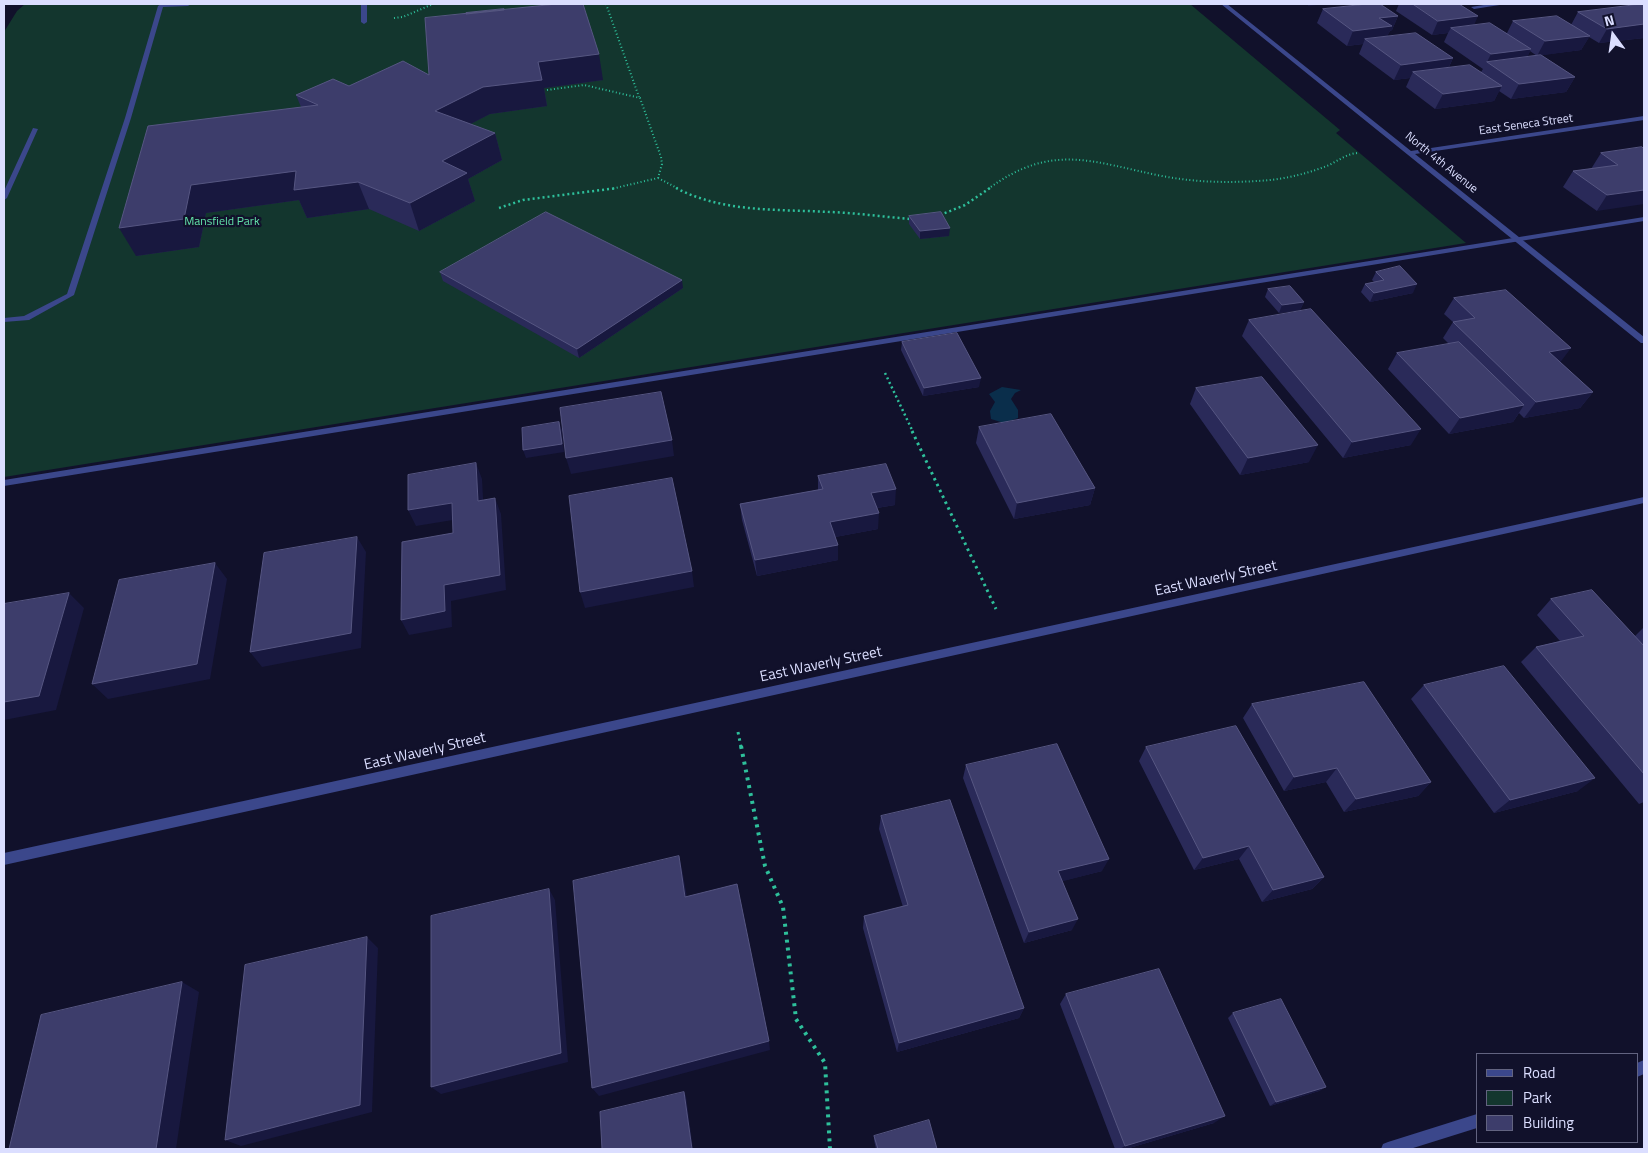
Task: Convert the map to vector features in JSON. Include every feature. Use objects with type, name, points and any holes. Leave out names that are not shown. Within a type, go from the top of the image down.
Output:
[{"type":"street","points":[[4,320],[26,318],[70,294],[128,118],[161,6],[188,4]]},
{"type":"street","points":[[364,4],[364,22]]},
{"type":"street","name":"North 4th Avenue","points":[[1224,4],[1644,341]]},
{"type":"street","points":[[1474,7],[1503,4]]},
{"type":"street","name":"East Seneca Street","points":[[1411,153],[1644,118]]},
{"type":"street","points":[[4,198],[35,129]]},
{"type":"street","points":[[4,483],[1644,219]]},
{"type":"street","name":"East Waverly Street","points":[[4,859],[1644,500]]},
{"type":"street","points":[[1388,1149],[1476,1121]]},
{"type":"path","points":[[364,22],[403,17],[433,4]]},
{"type":"path","points":[[606,4],[661,158],[662,164],[658,178]]},
{"type":"path","points":[[547,90],[584,84],[640,98]]},
{"type":"path","points":[[935,216],[962,206],[1016,169],[1036,163],[1069,161],[1118,165],[1162,176],[1205,182],[1230,182],[1282,179],[1332,163],[1353,152],[1411,153]]},
{"type":"path","points":[[499,208],[514,201],[638,184],[658,178],[690,195],[734,207],[756,210],[831,212],[904,219],[918,218]]},
{"type":"path","points":[[871,343],[1010,639]]},
{"type":"path","points":[[731,700],[765,866],[783,907],[796,1019],[825,1063],[830,1149]]},
{"type":"green space","name":"Mansfield Park","points":[[25,4],[1190,4],[1340,130],[1336,133],[1466,243],[4,477],[4,32],[17,11]]},
{"type":"water","points":[[1002,387],[1021,390],[1015,393],[1011,399],[1018,410],[1018,418],[1004,423],[991,419],[990,411],[995,402],[989,394]]},
{"type":"building","points":[[557,4],[583,4],[599,54],[538,62],[542,80],[483,87],[435,111],[495,133],[442,161],[467,173],[410,203],[358,182],[294,190],[296,171],[191,185],[184,219],[119,228],[148,126],[318,105],[296,95],[333,79],[349,86],[403,61],[429,75],[425,18]]},
{"type":"building","points":[[1380,4],[1398,16],[1379,18],[1392,26],[1353,31],[1323,9]]},
{"type":"building","points":[[1413,4],[1459,4],[1478,16],[1438,21]]},
{"type":"building","points":[[1644,4],[1644,24],[1607,29],[1578,12]]},
{"type":"building","points":[[504,10],[466,14],[466,13]]},
{"type":"building","points":[[1557,16],[1590,36],[1545,41],[1513,21]]},
{"type":"building","points":[[1490,23],[1531,49],[1491,54],[1451,28]]},
{"type":"building","points":[[1416,33],[1453,58],[1401,65],[1365,39]]},
{"type":"building","points":[[1541,55],[1575,77],[1519,84],[1487,62]]},
{"type":"building","points":[[1470,65],[1502,86],[1443,94],[1413,72]]},
{"type":"building","points":[[1642,147],[1644,149],[1644,190],[1607,195],[1573,171],[1618,165],[1601,153]]},
{"type":"building","points":[[546,212],[682,280],[577,349],[440,272]]},
{"type":"building","points":[[941,212],[950,228],[920,231],[909,216]]},
{"type":"building","points":[[1400,266],[1417,284],[1374,293],[1365,284],[1384,280],[1376,272]]},
{"type":"building","points":[[1290,286],[1304,302],[1282,305],[1268,289]]},
{"type":"building","points":[[1506,290],[1571,348],[1549,352],[1593,392],[1536,402],[1453,322],[1475,318],[1454,298]]},
{"type":"building","points":[[1311,309],[1421,429],[1352,442],[1249,320]]},
{"type":"building","points":[[957,333],[981,378],[924,388],[902,342]]},
{"type":"building","points":[[1459,342],[1524,405],[1460,418],[1397,353]]},
{"type":"building","points":[[1262,377],[1318,445],[1248,458],[1196,388]]},
{"type":"building","points":[[661,392],[672,440],[566,458],[560,408]]},
{"type":"building","points":[[1051,414],[1095,488],[1017,503],[979,427]]},
{"type":"building","points":[[559,422],[562,444],[523,450],[522,428]]},
{"type":"building","points":[[476,463],[478,501],[495,498],[500,575],[444,585],[445,611],[401,620],[402,542],[453,533],[452,503],[408,510],[408,475]]},
{"type":"building","points":[[886,464],[896,489],[871,493],[879,513],[830,522],[838,545],[755,560],[740,504],[823,489],[818,476]]},
{"type":"building","points":[[672,478],[692,571],[580,592],[569,496]]},
{"type":"building","points":[[357,537],[351,633],[250,652],[264,553]]},
{"type":"building","points":[[215,563],[197,664],[92,684],[119,580]]},
{"type":"building","points":[[1592,590],[1644,646],[1644,774],[1536,647],[1584,636],[1551,599]]},
{"type":"building","points":[[69,593],[39,696],[4,702],[4,604]]},
{"type":"building","points":[[1504,666],[1595,778],[1510,800],[1424,685]]},
{"type":"building","points":[[1364,682],[1431,782],[1356,799],[1337,768],[1294,777],[1252,704]]},
{"type":"building","points":[[1236,726],[1324,877],[1273,890],[1249,846],[1203,858],[1146,747]]},
{"type":"building","points":[[1057,744],[1109,859],[1058,871],[1078,919],[1029,932],[966,765]]},
{"type":"building","points":[[950,800],[1024,1008],[899,1043],[864,916],[908,905],[881,816]]},
{"type":"building","points":[[679,856],[685,897],[737,884],[769,1041],[592,1088],[573,881]]},
{"type":"building","points":[[549,889],[561,1053],[431,1087],[431,916]]},
{"type":"building","points":[[367,937],[360,1105],[225,1140],[245,965]]},
{"type":"building","points":[[1159,969],[1225,1116],[1125,1146],[1066,994]]},
{"type":"building","points":[[182,982],[156,1149],[9,1149],[41,1015]]},
{"type":"building","points":[[1281,999],[1326,1087],[1276,1102],[1233,1013]]},
{"type":"building","points":[[684,1092],[692,1149],[602,1149],[600,1112]]},
{"type":"building","points":[[929,1120],[937,1149],[878,1149],[874,1136]]}]
